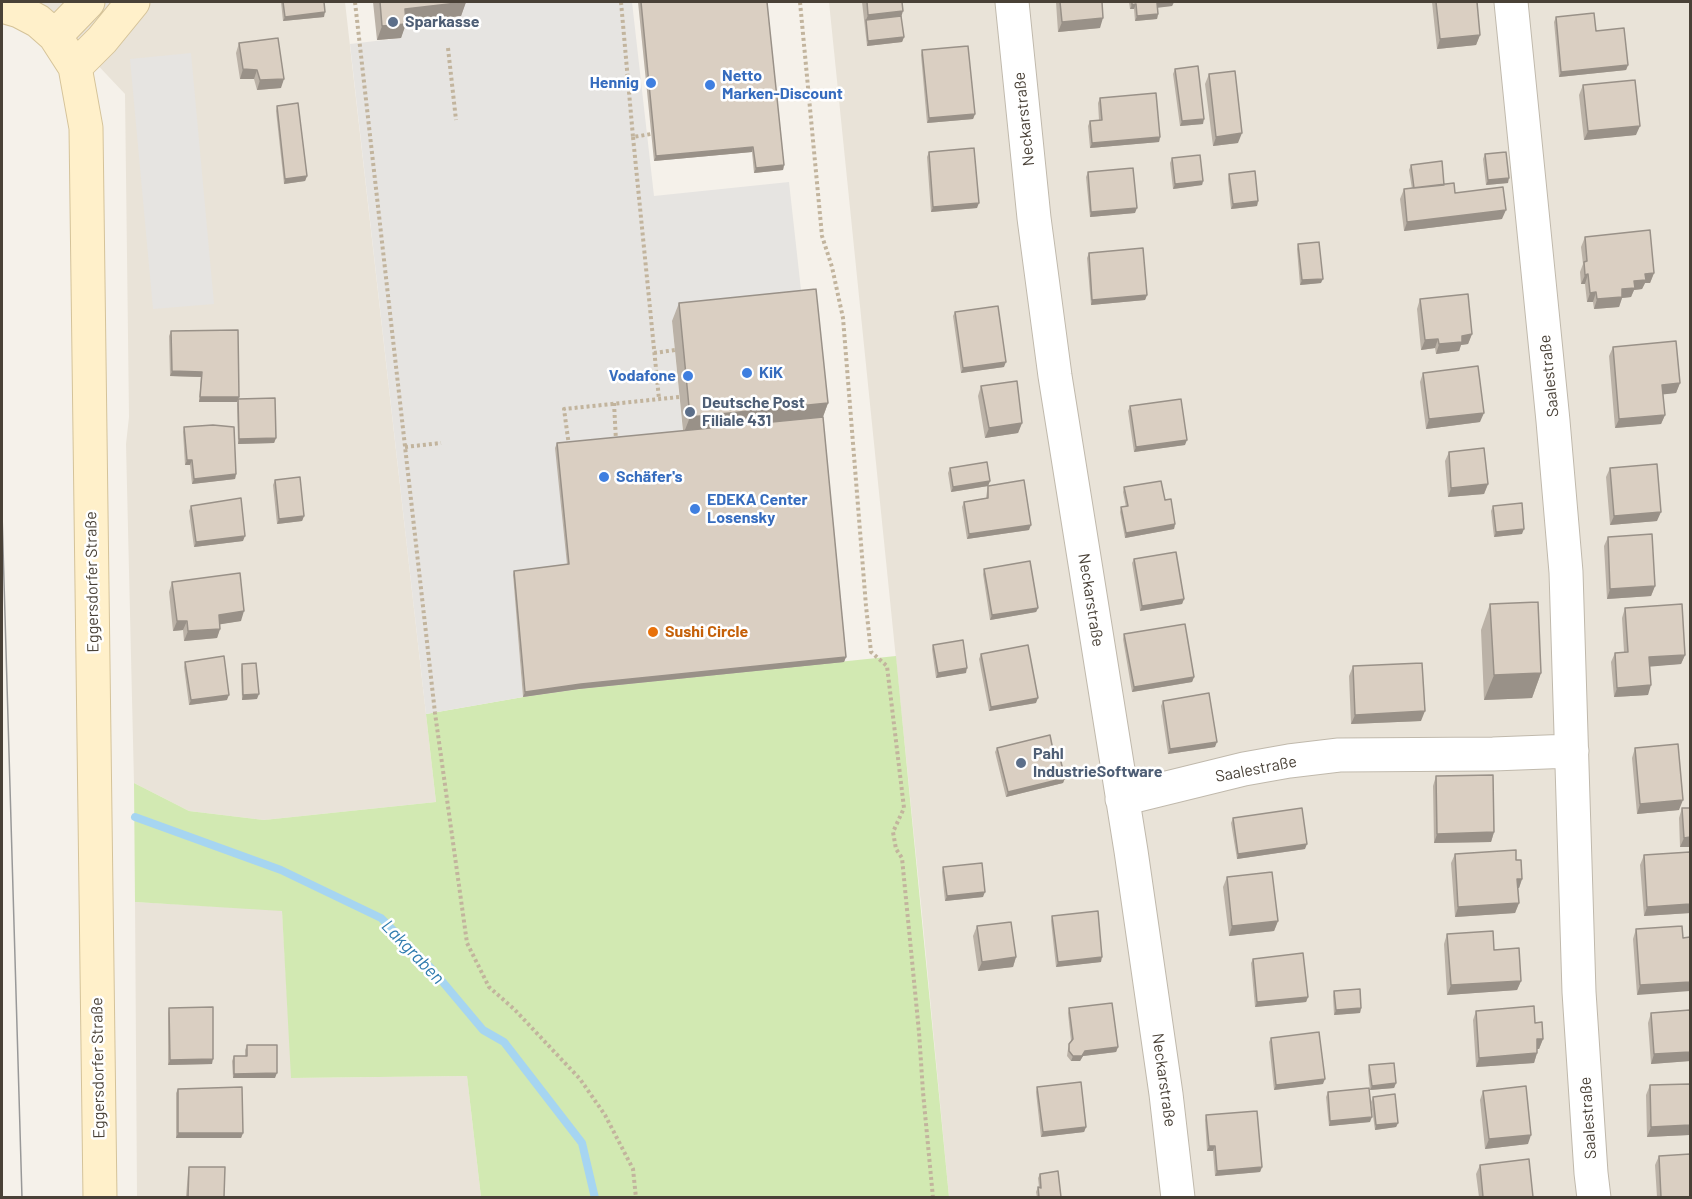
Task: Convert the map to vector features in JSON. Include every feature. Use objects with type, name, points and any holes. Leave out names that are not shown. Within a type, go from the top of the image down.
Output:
[{"type":"street","points":[[55,36],[87,2]]},
{"type":"street","points":[[75,67],[102,40],[133,2]]},
{"type":"street","name":"Neckarstraße","points":[[1012,2],[1034,218],[1055,376],[1122,799],[1166,1094],[1178,1197]]},
{"type":"street","name":"Saalestraße","points":[[1511,2],[1565,560],[1580,992],[1594,1197]]},
{"type":"street","name":"Eggersdorfer Straße","points":[[2,6],[19,11],[38,21],[55,36],[75,67],[86,128],[100,1197]]},
{"type":"street","name":"Saalestraße","points":[[1122,799],[1244,769],[1339,755],[1572,751]]},
{"type":"path","points":[[355,2],[435,713],[467,943],[489,987],[515,1010],[580,1079],[605,1115],[633,1169],[636,1197]]},
{"type":"path","points":[[621,2],[659,399]]},
{"type":"path","points":[[800,2],[822,236],[832,267],[843,318],[871,652],[887,666],[901,784],[903,808],[894,832],[896,849],[902,858],[933,1197]]},
{"type":"path","points":[[448,48],[456,120]]},
{"type":"path","points":[[633,136],[651,134]]},
{"type":"path","points":[[654,353],[675,351]]},
{"type":"path","points":[[569,447],[564,409],[679,396]]},
{"type":"path","points":[[614,404],[616,442]]},
{"type":"path","points":[[405,447],[441,443]]},
{"type":"shaded area","points":[[38,2],[345,2],[436,802],[264,820],[189,811],[134,783],[126,444],[129,417],[125,94]]},
{"type":"shaded area","points":[[460,2],[632,2],[654,196],[789,182],[803,308],[672,321],[683,435],[567,569],[513,576],[523,697],[426,714],[350,44],[401,38],[400,23],[461,16]]},
{"type":"shaded area","points":[[829,2],[1690,2],[1690,1197],[949,1197]]},
{"type":"shaded area","points":[[191,53],[214,304],[153,309],[130,59]]},
{"type":"shaded area","points":[[135,902],[282,910],[292,1078],[467,1076],[481,1197],[137,1197]]},
{"type":"green space","points":[[896,656],[949,1197],[481,1197],[467,1076],[291,1078],[282,911],[135,902],[134,783],[189,811],[264,820],[436,802],[426,714],[579,689]]},
{"type":"building","points":[[283,2],[324,2],[325,12],[285,17]]},
{"type":"building","points":[[380,2],[466,2],[405,9],[406,24],[382,26]]},
{"type":"building","name":"Netto Marken-Discount","points":[[641,2],[767,2],[784,165],[756,168],[753,147],[656,156]]},
{"type":"building","points":[[867,2],[902,2],[903,11],[868,15]]},
{"type":"building","points":[[1060,2],[1102,2],[1103,18],[1062,22]]},
{"type":"building","points":[[1132,2],[1168,2],[1157,3],[1158,14],[1137,16],[1136,4],[1132,5]]},
{"type":"building","points":[[1436,2],[1477,2],[1480,35],[1440,39]]},
{"type":"building","points":[[1594,13],[1596,31],[1624,28],[1628,65],[1561,72],[1556,17]]},
{"type":"building","points":[[901,16],[904,37],[868,41],[866,20]]},
{"type":"building","points":[[278,38],[284,79],[260,80],[257,70],[243,69],[239,43]]},
{"type":"building","points":[[968,46],[975,114],[929,118],[922,50]]},
{"type":"building","points":[[1198,66],[1204,119],[1182,121],[1175,69]]},
{"type":"building","points":[[1235,71],[1242,133],[1216,137],[1209,74]]},
{"type":"building","points":[[1635,80],[1640,126],[1588,131],[1583,85]]},
{"type":"building","points":[[1156,93],[1160,137],[1092,143],[1090,121],[1102,120],[1100,98]]},
{"type":"building","points":[[298,103],[307,176],[285,179],[277,106]]},
{"type":"building","points":[[974,148],[979,203],[933,207],[929,152]]},
{"type":"building","points":[[1506,152],[1509,178],[1488,180],[1485,154]]},
{"type":"building","points":[[1200,155],[1203,181],[1175,184],[1172,158]]},
{"type":"building","points":[[1442,161],[1444,185],[1414,188],[1411,165]]},
{"type":"building","points":[[1133,168],[1137,208],[1091,212],[1088,172]]},
{"type":"building","points":[[1255,171],[1258,201],[1233,204],[1229,174]]},
{"type":"building","points":[[1454,183],[1455,193],[1503,187],[1506,210],[1407,222],[1404,189]]},
{"type":"building","points":[[1650,230],[1654,273],[1645,274],[1646,280],[1634,281],[1635,288],[1622,289],[1622,297],[1597,299],[1596,292],[1590,293],[1588,274],[1585,275],[1584,262],[1587,261],[1585,237]]},
{"type":"building","points":[[1319,242],[1323,279],[1302,280],[1298,244]]},
{"type":"building","points":[[1143,248],[1147,295],[1092,300],[1089,253]]},
{"type":"building","name":"KiK","points":[[816,289],[828,403],[690,417],[679,303]]},
{"type":"building","points":[[1468,294],[1472,334],[1462,336],[1462,342],[1439,344],[1438,339],[1425,340],[1420,299]]},
{"type":"building","points":[[998,306],[1006,362],[963,368],[955,312]]},
{"type":"building","points":[[238,330],[239,397],[200,397],[202,372],[172,371],[171,331]]},
{"type":"building","points":[[1676,341],[1680,383],[1662,385],[1665,415],[1619,419],[1613,347]]},
{"type":"building","points":[[1478,366],[1484,413],[1429,419],[1423,373]]},
{"type":"building","points":[[1017,381],[1022,423],[989,428],[981,386]]},
{"type":"building","points":[[275,398],[276,438],[239,439],[238,399]]},
{"type":"building","points":[[1181,399],[1187,440],[1136,447],[1130,406]]},
{"type":"building","name":"EDEKA Center Losensky","points":[[823,417],[846,657],[581,684],[525,692],[514,571],[569,564],[557,443]]},
{"type":"building","points":[[213,425],[234,427],[236,474],[194,479],[192,460],[187,460],[184,427]]},
{"type":"building","points":[[1484,448],[1488,484],[1451,488],[1449,452]]},
{"type":"building","points":[[987,462],[990,481],[953,487],[950,468]]},
{"type":"building","points":[[1657,464],[1661,512],[1614,516],[1610,468]]},
{"type":"building","points":[[300,477],[304,516],[279,519],[275,480]]},
{"type":"building","points":[[1024,480],[1031,525],[969,534],[964,502],[988,498],[988,486]]},
{"type":"building","points":[[1161,481],[1165,500],[1171,499],[1175,524],[1126,533],[1121,507],[1128,506],[1124,487]]},
{"type":"building","points":[[241,498],[245,536],[196,542],[191,506]]},
{"type":"building","points":[[1522,503],[1524,529],[1496,532],[1493,506]]},
{"type":"building","points":[[1652,534],[1655,586],[1610,589],[1608,537]]},
{"type":"building","points":[[1176,552],[1184,599],[1142,606],[1134,559]]},
{"type":"building","points":[[1030,561],[1038,608],[992,615],[984,569]]},
{"type":"building","points":[[240,573],[244,611],[219,615],[220,629],[188,631],[187,621],[177,621],[172,582]]},
{"type":"building","points":[[1538,602],[1541,673],[1494,675],[1490,604]]},
{"type":"building","points":[[1682,604],[1685,655],[1649,657],[1651,685],[1617,688],[1615,653],[1628,652],[1625,608]]},
{"type":"building","points":[[1185,624],[1194,677],[1134,687],[1124,634]]},
{"type":"building","points":[[963,640],[967,668],[938,673],[933,645]]},
{"type":"building","points":[[1028,645],[1038,698],[991,707],[981,654]]},
{"type":"building","points":[[224,656],[229,695],[191,700],[185,662]]},
{"type":"building","points":[[256,663],[259,694],[243,695],[242,664]]},
{"type":"building","points":[[1422,663],[1425,711],[1355,715],[1353,666]]},
{"type":"building","points":[[1209,693],[1217,742],[1170,749],[1163,701]]},
{"type":"building","points":[[1050,735],[1054,755],[1059,754],[1065,778],[1008,792],[997,748]]},
{"type":"building","points":[[1678,744],[1683,800],[1640,804],[1635,748]]},
{"type":"building","points":[[1493,775],[1494,832],[1437,834],[1436,776]]},
{"type":"building","points":[[1302,808],[1307,844],[1238,854],[1233,818]]},
{"type":"building","points":[[1682,808],[1690,808],[1690,837],[1684,838]]},
{"type":"building","points":[[1516,850],[1516,860],[1521,860],[1522,879],[1517,879],[1519,903],[1458,907],[1455,854]]},
{"type":"building","points":[[1690,852],[1690,904],[1647,907],[1644,855]]},
{"type":"building","points":[[982,863],[985,892],[947,896],[943,867]]},
{"type":"building","points":[[1272,872],[1278,921],[1232,926],[1227,877]]},
{"type":"building","points":[[1098,911],[1102,957],[1058,962],[1052,916]]},
{"type":"building","points":[[1011,922],[1016,957],[982,962],[977,926]]},
{"type":"building","points":[[1682,926],[1683,938],[1690,937],[1690,982],[1640,985],[1636,929]]},
{"type":"building","points":[[1493,931],[1494,950],[1519,948],[1521,981],[1451,985],[1447,934]]},
{"type":"building","points":[[1303,953],[1308,997],[1257,1002],[1253,959]]},
{"type":"building","points":[[1360,989],[1361,1008],[1336,1010],[1334,991]]},
{"type":"building","points":[[1112,1003],[1118,1047],[1085,1051],[1082,1056],[1073,1056],[1069,1051],[1069,1044],[1073,1039],[1069,1008]]},
{"type":"building","points":[[1534,1006],[1535,1023],[1542,1022],[1543,1039],[1537,1039],[1537,1053],[1479,1058],[1476,1011]]},
{"type":"building","points":[[213,1007],[213,1059],[170,1060],[169,1008]]},
{"type":"building","points":[[1690,1010],[1690,1052],[1654,1054],[1651,1013]]},
{"type":"building","points":[[1319,1032],[1325,1079],[1276,1085],[1271,1038]]},
{"type":"building","points":[[247,1045],[277,1045],[277,1073],[234,1074],[234,1056],[247,1056]]},
{"type":"building","points":[[1394,1063],[1396,1083],[1372,1086],[1369,1065]]},
{"type":"building","points":[[1081,1082],[1086,1127],[1043,1132],[1037,1087]]},
{"type":"building","points":[[1690,1084],[1690,1125],[1651,1127],[1650,1085]]},
{"type":"building","points":[[1526,1086],[1531,1135],[1489,1139],[1483,1091]]},
{"type":"building","points":[[242,1087],[243,1133],[178,1133],[178,1089]]},
{"type":"building","points":[[1369,1088],[1372,1117],[1330,1121],[1328,1092]]},
{"type":"building","points":[[1395,1094],[1398,1123],[1376,1125],[1373,1097]]},
{"type":"building","points":[[1257,1111],[1262,1167],[1217,1171],[1215,1146],[1209,1146],[1206,1115]]},
{"type":"building","points":[[1690,1154],[1690,1197],[1661,1197],[1659,1156]]},
{"type":"building","points":[[1529,1159],[1533,1197],[1483,1197],[1480,1165]]},
{"type":"building","points":[[189,1167],[225,1167],[224,1197],[188,1197]]},
{"type":"building","points":[[1058,1171],[1061,1197],[1039,1197],[1040,1174]]},
{"type":"waterway","name":"Lakgraben","points":[[135,817],[281,870],[381,918],[431,968],[483,1030],[504,1042],[582,1143],[595,1198]]},
{"type":"tram line","points":[[2,513],[22,1198]]},
{"type":"place","name":"Sparkasse","points":[[393,22]]},
{"type":"place","name":"Hennig","points":[[651,83]]},
{"type":"place","name":"Netto Marken-Discount","points":[[710,85]]},
{"type":"place","name":"KiK","points":[[747,373]]},
{"type":"place","name":"Vodafone","points":[[688,376]]},
{"type":"place","name":"Deutsche Post Filiale 431","points":[[690,412]]},
{"type":"place","name":"Schäfer's","points":[[604,477]]},
{"type":"place","name":"EDEKA Center Losensky","points":[[695,509]]},
{"type":"place","name":"Sushi Circle","points":[[653,632]]},
{"type":"place","name":"Pahl IndustrieSoftware","points":[[1021,763]]}]
